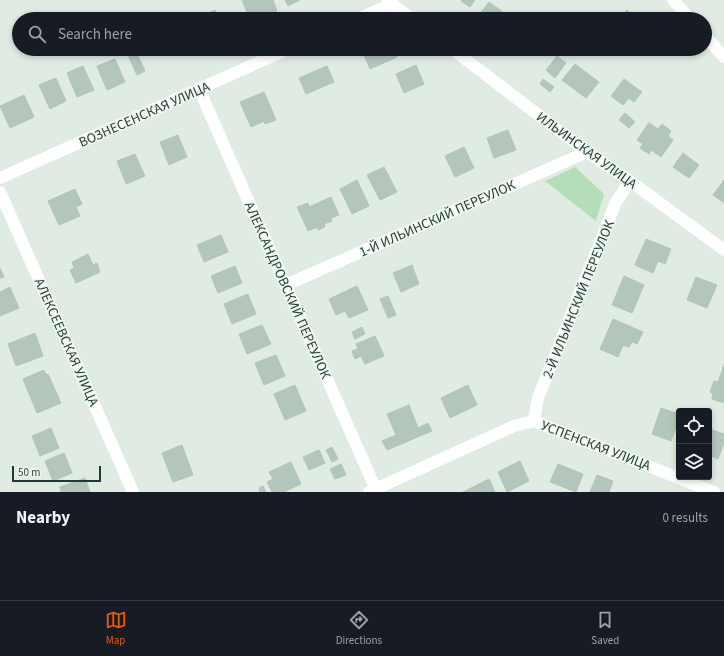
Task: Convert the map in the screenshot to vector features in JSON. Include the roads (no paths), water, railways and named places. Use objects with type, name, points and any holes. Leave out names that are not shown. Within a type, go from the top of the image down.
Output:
[{"type":"street","points":[[673,0],[684,12]]},
{"type":"street","points":[[371,12],[390,2],[403,12]]},
{"type":"street","points":[[712,44],[724,57]]},
{"type":"street","name":"ВОЗНЕСЕНСКАЯ УЛИЦА","points":[[0,178],[272,56]]},
{"type":"street","name":"ИЛЬИНСКАЯ УЛИЦА","points":[[461,56],[587,152],[630,181],[724,250]]},
{"type":"street","name":"АЛЕКСАНДРОВСКИЙ ПЕРЕУЛОК","points":[[199,89],[286,285],[374,491]]},
{"type":"street","name":"1-Й ИЛЬИНСКИЙ ПЕРЕУЛОК","points":[[286,285],[587,152]]},
{"type":"street","name":"2-Й ИЛЬИНСКИЙ ПЕРЕУЛОК","points":[[534,421],[538,398],[592,261],[616,202],[630,181]]},
{"type":"street","name":"АЛЕКСЕЕВСКАЯ УЛИЦА","points":[[0,192],[133,492]]},
{"type":"street","name":"УСПЕНСКАЯ УЛИЦА","points":[[374,491],[514,426],[534,421],[714,492]]}]
